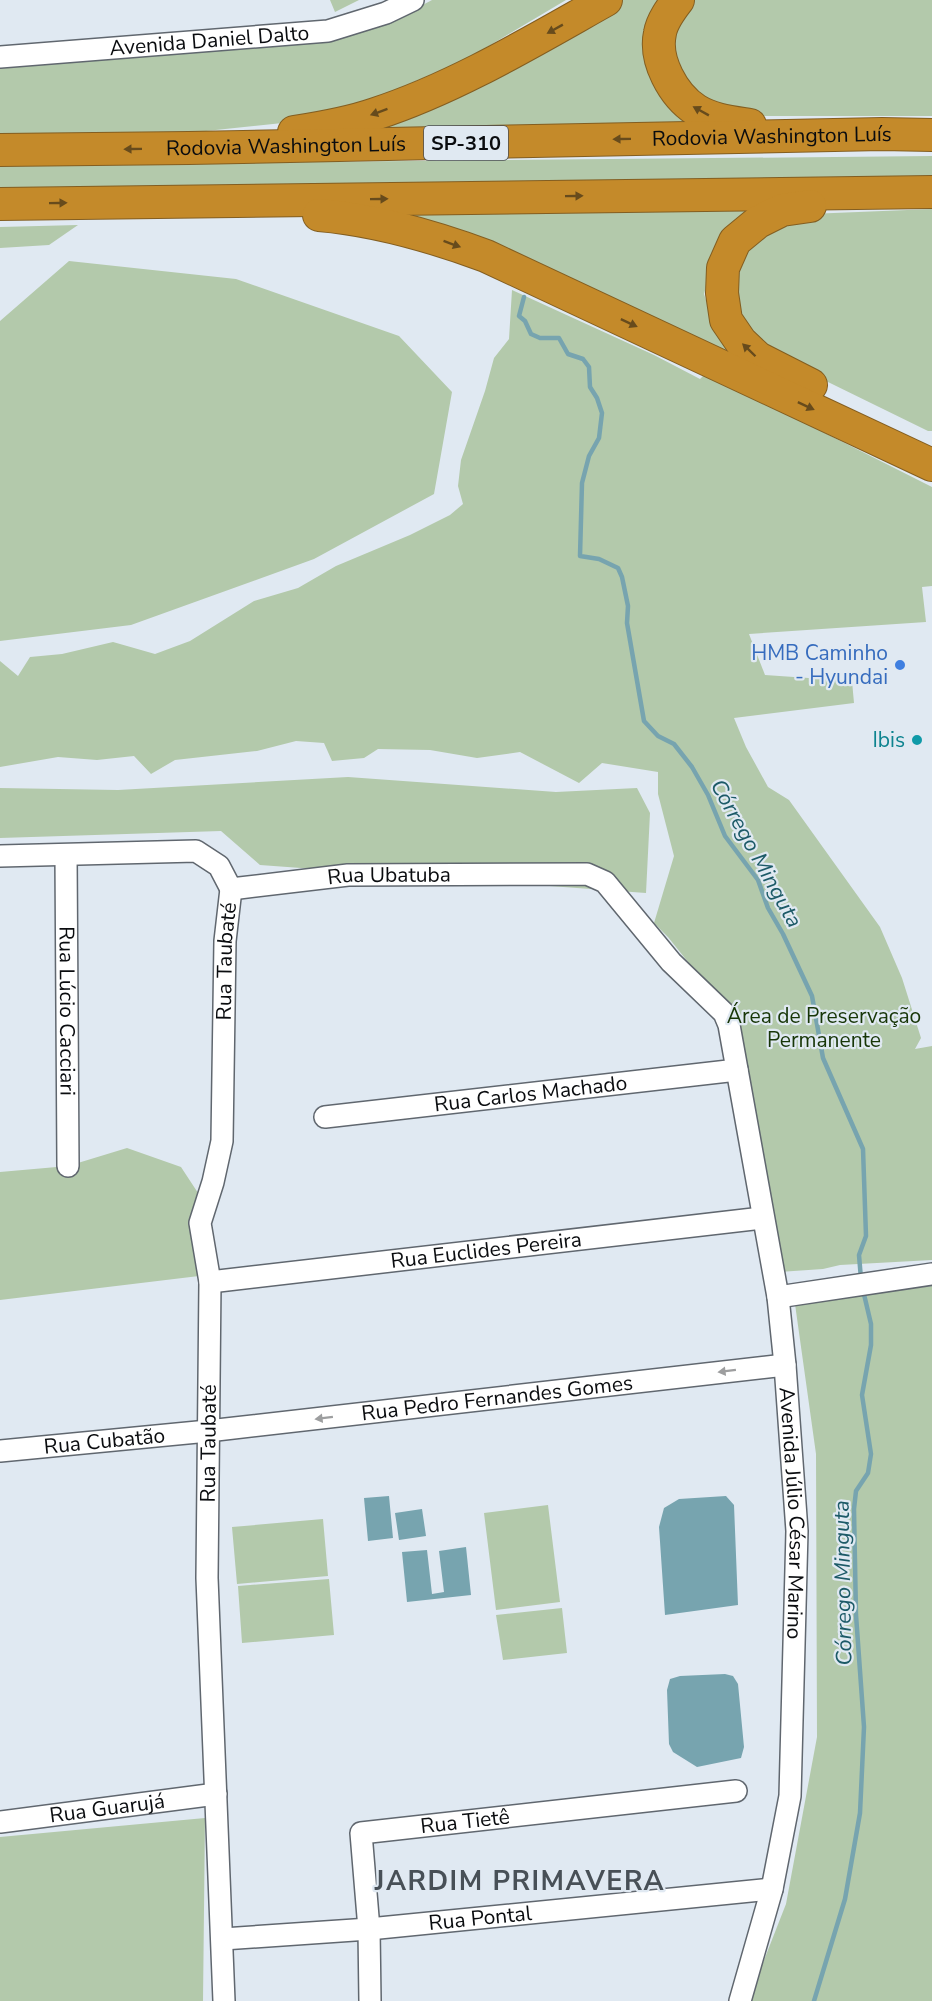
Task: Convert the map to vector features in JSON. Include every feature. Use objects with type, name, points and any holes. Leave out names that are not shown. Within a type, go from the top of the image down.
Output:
[{"type":"highway","points":[[189,148],[310,129],[375,114],[430,92],[498,60],[606,0]]},
{"type":"highway","points":[[678,0],[669,11],[660,33],[659,49],[665,71],[675,90],[695,109],[716,119],[756,126],[882,134]]},
{"type":"highway","name":"Rodovia Washington Luís","points":[[0,150],[882,134],[932,135]]},
{"type":"highway","points":[[0,204],[932,192]]},
{"type":"highway","points":[[932,192],[782,210],[758,222],[735,241],[723,268],[722,293],[726,320],[741,342],[758,358],[911,434],[932,440]]},
{"type":"highway","points":[[166,201],[378,223],[435,237],[486,256],[932,465]]},
{"type":"street","name":"Avenida Daniel Dalto","points":[[0,57],[328,31],[386,13],[413,0]]},
{"type":"street","points":[[0,856],[196,851],[219,866],[231,889]]},
{"type":"street","name":"Rua Lúcio Cacciari","points":[[66,855],[68,1166]]},
{"type":"street","name":"Rua Ubatuba","points":[[231,889],[348,875],[587,874],[605,882],[671,962],[724,1013],[729,1025]]},
{"type":"street","name":"Rua Taubaté","points":[[224,2001],[207,1578],[210,1282],[200,1222],[213,1182],[222,1141],[225,941],[231,889]]},
{"type":"street","name":"Avenida Júlio César Marino","points":[[729,1025],[778,1297],[797,1531],[790,1797],[772,1889],[740,2001]]},
{"type":"street","name":"Rua Carlos Machado","points":[[325,1117],[737,1070]]},
{"type":"street","name":"Rua Euclides Pereira","points":[[210,1282],[762,1218]]},
{"type":"street","points":[[778,1297],[932,1274]]},
{"type":"street","name":"Rua Pedro Fernandes Gomes","points":[[208,1431],[785,1365]]},
{"type":"street","name":"Rua Cubatão","points":[[0,1451],[208,1431]]},
{"type":"street","name":"Rua Tietê","points":[[370,2001],[369,1929],[361,1833],[736,1791]]},
{"type":"street","name":"Rua Guarujá","points":[[0,1822],[216,1794]]},
{"type":"street","name":"Rua Pontal","points":[[223,1939],[369,1929],[772,1889]]},
{"type":"green space","points":[[330,0],[359,0],[335,12]]},
{"type":"green space","points":[[432,0],[566,0],[467,59],[330,118],[149,137],[0,139],[0,63],[50,60],[417,8]]},
{"type":"green space","points":[[623,0],[665,0],[653,27],[700,125],[364,128],[456,90]]},
{"type":"green space","points":[[686,0],[932,0],[932,116],[746,116],[698,101],[670,63],[676,14]]},
{"type":"green space","points":[[932,156],[932,179],[0,194],[0,165]]},
{"type":"green space","points":[[932,209],[932,431],[779,358],[733,312],[739,255],[766,230],[809,214]]},
{"type":"green space","points":[[749,210],[715,256],[704,294],[715,327],[738,356],[915,444],[932,447],[932,458],[405,215]]},
{"type":"green space","points":[[78,225],[49,245],[0,248],[0,227]]},
{"type":"green space","points":[[69,261],[236,279],[399,336],[452,392],[434,494],[314,559],[131,625],[0,641],[0,321]]},
{"type":"green space","name":"Área de Preservação Permanente","points":[[512,290],[654,355],[700,379],[706,373],[932,487],[932,586],[922,587],[926,622],[749,634],[765,675],[852,681],[854,703],[734,718],[746,747],[768,787],[789,800],[880,927],[902,978],[921,1038],[915,1049],[932,1046],[932,1260],[840,1265],[823,1269],[779,1272],[732,1017],[668,937],[654,923],[674,856],[658,794],[658,772],[602,763],[579,783],[520,752],[477,758],[430,750],[378,749],[364,758],[332,761],[324,743],[296,741],[257,751],[175,760],[151,774],[134,756],[97,760],[58,757],[0,767],[0,661],[18,676],[30,657],[62,654],[113,642],[155,654],[190,641],[254,601],[298,588],[336,566],[410,535],[450,515],[463,504],[458,486],[461,460],[494,358],[509,339]]},
{"type":"green space","points":[[348,777],[556,792],[637,788],[650,813],[646,893],[260,865],[221,831],[0,838],[0,788],[118,790]]},
{"type":"green space","points":[[127,1148],[181,1167],[200,1196],[199,1276],[0,1300],[0,1172],[68,1166]]},
{"type":"green space","points":[[932,1286],[932,2001],[748,2001],[786,1904],[817,1737],[816,1454],[795,1304]]},
{"type":"green space","points":[[548,1505],[560,1602],[496,1610],[484,1513]]},
{"type":"green space","points":[[323,1519],[328,1576],[237,1584],[232,1527]]},
{"type":"green space","points":[[329,1579],[334,1635],[242,1643],[238,1586]]},
{"type":"green space","points":[[562,1608],[567,1653],[503,1660],[496,1615]]},
{"type":"green space","points":[[205,1818],[203,2001],[0,2001],[0,1837]]},
{"type":"water","points":[[389,1496],[393,1538],[368,1541],[364,1498]]},
{"type":"water","points":[[726,1496],[734,1505],[738,1605],[665,1615],[659,1527],[664,1508],[679,1499]]},
{"type":"water","points":[[422,1509],[426,1536],[399,1540],[395,1513]]},
{"type":"water","points":[[466,1547],[471,1595],[407,1602],[402,1552],[427,1550],[432,1594],[444,1592],[439,1551]]},
{"type":"water","points":[[725,1674],[733,1676],[738,1684],[744,1747],[741,1758],[697,1767],[673,1752],[669,1744],[667,1690],[670,1679],[680,1676]]},
{"type":"waterway","name":"Córrego Minguta","points":[[524,297],[519,316],[525,321],[531,334],[540,338],[559,338],[568,354],[583,359],[589,367],[590,387],[602,413],[599,438],[589,456],[582,483],[580,556],[599,559],[618,568],[622,577],[628,606],[627,623],[644,721],[658,736],[674,744],[692,767],[708,795],[725,836],[758,880],[768,908],[812,996],[823,1058],[863,1149],[866,1236],[859,1255],[861,1279]]},
{"type":"waterway","name":"Córrego Minguta","points":[[814,2001],[845,1899],[860,1813],[864,1727],[856,1615],[854,1509],[856,1491],[868,1473],[871,1454],[862,1395],[871,1345],[871,1324],[863,1290]]},
{"type":"place","name":"HMB Caminho - Hyundai","points":[[900,665]]},
{"type":"place","name":"Ibis","points":[[917,740]]},
{"type":"district","name":"JARDIM PRIMAVERA","points":[[520,1881]]}]
